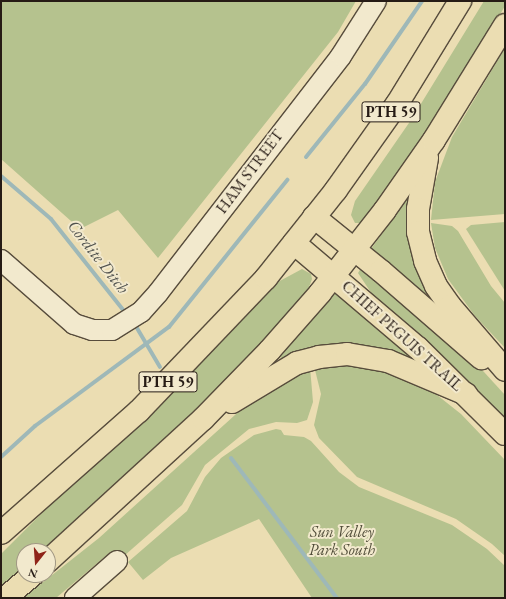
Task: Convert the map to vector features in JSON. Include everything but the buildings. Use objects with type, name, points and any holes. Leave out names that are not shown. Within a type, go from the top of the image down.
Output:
[{"type":"main road","name":"PTH 59","points":[[1,533],[139,411],[250,296],[314,217],[397,104],[460,1]]},
{"type":"main road","name":"PTH 59","points":[[56,554],[203,419],[270,350],[334,275],[434,140],[505,25]]},
{"type":"main road","points":[[434,140],[426,164],[418,200],[418,232],[422,252],[432,277],[446,301],[505,370]]},
{"type":"main road","name":"CHIEF PEGUIS TRAIL","points":[[314,217],[354,249],[505,378]]},
{"type":"main road","name":"CHIEF PEGUIS TRAIL","points":[[294,243],[334,275],[466,394],[505,434]]},
{"type":"main road","points":[[203,419],[289,367],[309,359],[333,355],[359,354],[381,358],[466,394]]},
{"type":"main road","points":[[5,598],[23,583]]},
{"type":"street","name":"HAM STREET","points":[[1,260],[74,324],[92,330],[112,330],[141,312],[158,293],[341,56],[376,1]]},
{"type":"street","points":[[75,598],[117,561]]},
{"type":"green space","points":[[1,1],[356,1],[338,32],[158,258],[118,210],[80,229],[1,159]]},
{"type":"green space","points":[[484,1],[505,1],[505,6],[456,89],[364,223],[355,223],[351,215],[355,201],[411,120]]},
{"type":"green space","points":[[505,48],[505,214],[431,220],[435,182],[452,137]]},
{"type":"green space","points":[[407,199],[427,292],[425,294],[371,249]]},
{"type":"green space","points":[[505,222],[505,291],[466,229],[471,225]]},
{"type":"green space","points":[[431,223],[452,226],[458,231],[491,286],[505,303],[505,348],[475,316],[448,279],[435,248]]},
{"type":"green space","points":[[361,268],[427,319],[484,372],[505,395],[505,422],[376,300],[358,273]]},
{"type":"green space","points":[[302,269],[311,274],[312,279],[308,290],[248,359],[170,437],[52,543],[16,543],[16,575],[1,589],[1,554],[57,498],[163,403],[276,283]]},
{"type":"green space","points":[[336,292],[426,368],[280,361],[281,356]]},
{"type":"green space","points":[[365,363],[423,386],[437,395],[461,414],[505,460],[505,556],[492,544],[456,519],[357,477],[319,438],[314,425],[321,394],[314,366]]},
{"type":"green space","points":[[310,367],[313,402],[307,420],[297,423],[276,422],[249,429],[205,465],[182,505],[124,556],[117,550],[108,554],[56,598],[23,598],[42,583],[56,583],[56,572],[99,538],[257,395]]},
{"type":"green space","name":"Sun Valley Park South","points":[[276,429],[281,430],[284,435],[304,437],[311,441],[339,472],[359,487],[452,525],[487,549],[505,566],[505,598],[312,598],[259,519],[171,558],[143,580],[128,562],[187,511],[205,477],[221,458],[254,435]]},
{"type":"waterway","points":[[306,157],[365,84],[422,1]]},
{"type":"waterway","name":"Cordite Ditch","points":[[1,176],[51,219],[127,315]]},
{"type":"waterway","points":[[1,457],[35,426],[169,327],[287,180]]},
{"type":"waterway","name":"Cordite Ditch","points":[[134,323],[160,367]]},
{"type":"waterway","name":"Cordite Ditch","points":[[231,458],[337,598]]}]
